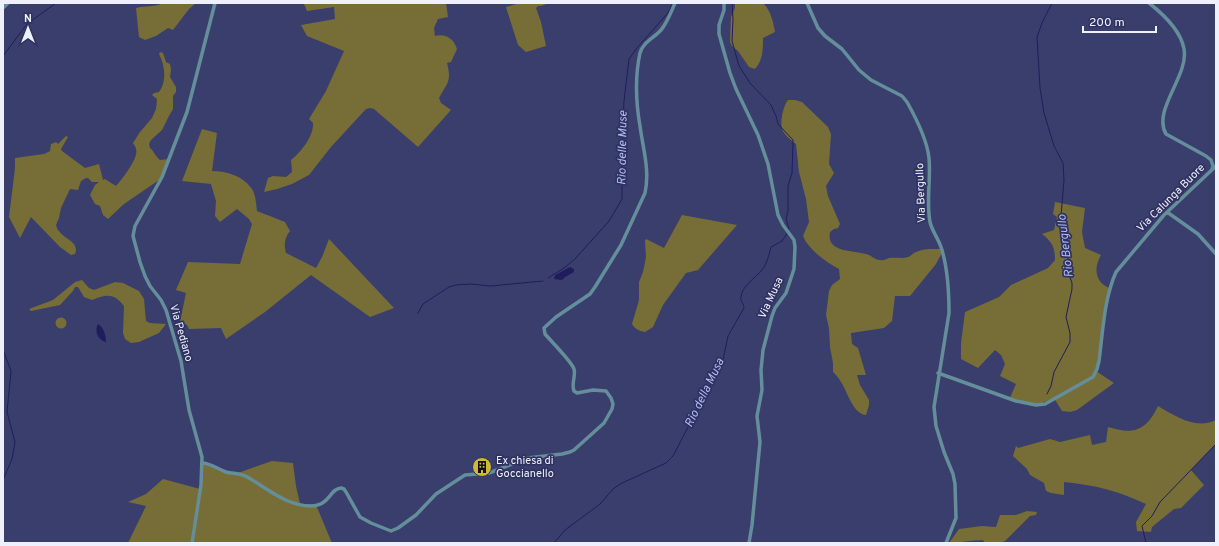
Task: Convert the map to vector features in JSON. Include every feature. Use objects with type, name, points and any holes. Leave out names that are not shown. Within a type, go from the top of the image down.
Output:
[{"type":"street","points":[[3,8],[8,3]]},
{"type":"street","name":"Via Pediano","points":[[192,543],[203,463],[188,410],[181,361],[166,310],[145,276],[133,236],[135,226],[162,177],[187,112],[216,3]]},
{"type":"street","points":[[203,463],[227,472],[240,473],[280,497],[304,505],[322,504],[330,498],[336,490],[341,488],[344,489],[360,517],[391,531],[398,528],[416,515],[436,494],[465,475],[489,473],[528,458],[570,452],[597,430],[604,423],[612,410],[613,404],[611,398],[606,391],[601,390],[577,393],[574,391],[572,385],[575,373],[573,366],[545,334],[544,328],[556,317],[590,294],[621,245],[641,204],[647,185],[648,168],[637,100],[640,54],[643,46],[662,28],[675,3]]},
{"type":"street","name":"Via Musa","points":[[724,3],[724,10],[719,29],[720,38],[734,84],[758,135],[768,164],[777,211],[787,231],[794,240],[795,247],[794,269],[786,293],[775,308],[763,350],[761,370],[762,390],[757,416],[760,442],[749,543]]},
{"type":"street","name":"Via Bergullo","points":[[807,3],[821,32],[842,49],[862,74],[902,96],[907,102],[925,141],[929,158],[930,221],[933,231],[940,244],[947,266],[949,300],[949,313],[938,373],[934,414],[944,452],[953,474],[957,510],[954,525],[946,543]]},
{"type":"street","points":[[1149,3],[1158,10],[1170,24],[1180,39],[1184,49],[1183,66],[1164,113],[1162,123],[1163,129],[1166,134],[1216,162]]},
{"type":"street","points":[[1212,160],[1212,170]]},
{"type":"street","name":"Via Calunga Buore","points":[[938,373],[1016,401],[1036,405],[1045,404],[1093,377],[1099,361],[1111,283],[1116,272],[1167,212],[1216,166]]},
{"type":"street","points":[[1167,212],[1198,234],[1216,254]]},
{"type":"shaded area","points":[[162,3],[196,3],[189,9],[173,30],[168,28],[156,36],[145,40],[139,37],[136,8],[159,5]]},
{"type":"shaded area","points":[[446,3],[448,17],[438,19],[434,28],[435,36],[446,36],[454,42],[457,49],[451,62],[447,63],[449,78],[439,98],[441,103],[451,110],[418,147],[374,109],[366,109],[331,147],[309,175],[292,184],[264,192],[268,178],[273,176],[286,177],[292,172],[291,160],[299,153],[309,138],[313,128],[313,123],[309,119],[326,91],[344,51],[307,36],[301,25],[335,19],[334,7],[307,11],[304,4]]},
{"type":"shaded area","points":[[519,3],[549,3],[536,8],[541,22],[546,46],[526,52],[518,45],[506,7]]},
{"type":"shaded area","points":[[735,3],[763,3],[770,13],[775,32],[763,38],[761,58],[755,69],[749,67],[730,42],[731,17],[735,8]]},
{"type":"shaded area","points":[[160,52],[163,53],[166,62],[170,64],[170,77],[176,87],[176,92],[173,96],[173,109],[162,130],[151,140],[149,144],[150,148],[160,160],[169,159],[162,178],[124,204],[108,219],[103,215],[100,206],[95,204],[90,195],[95,185],[99,182],[92,182],[86,178],[81,181],[78,190],[70,189],[61,208],[56,225],[61,234],[75,246],[75,254],[71,255],[60,247],[31,217],[20,238],[9,217],[15,158],[44,154],[50,151],[51,144],[56,142],[58,144],[66,136],[68,137],[61,149],[62,151],[85,168],[99,164],[103,180],[105,179],[116,186],[135,158],[136,148],[133,143],[152,118],[156,109],[157,99],[152,95],[159,92],[162,88],[164,78],[164,68],[159,54]]},
{"type":"shaded area","points":[[788,100],[802,102],[828,127],[831,134],[829,164],[834,173],[826,186],[828,196],[840,224],[838,228],[830,232],[832,244],[842,249],[870,255],[881,260],[908,257],[915,252],[922,250],[944,249],[936,264],[910,296],[895,296],[892,321],[884,328],[851,333],[852,344],[858,348],[866,375],[857,375],[860,385],[869,400],[866,415],[857,411],[840,381],[833,372],[829,328],[826,315],[829,291],[832,285],[840,279],[839,269],[818,255],[805,241],[803,236],[809,222],[806,199],[799,172],[796,144],[784,133],[781,126],[783,110]]},
{"type":"shaded area","points":[[202,129],[217,133],[212,171],[229,173],[244,181],[253,191],[257,211],[285,222],[290,231],[285,242],[286,253],[316,268],[329,239],[394,308],[370,317],[311,275],[265,312],[226,339],[221,328],[189,329],[187,325],[180,322],[186,293],[176,290],[188,262],[240,264],[252,224],[249,219],[237,209],[220,222],[215,216],[216,201],[211,184],[182,181]]},
{"type":"shaded area","points":[[1055,202],[1085,208],[1082,232],[1085,248],[1101,255],[1096,269],[1098,278],[1100,282],[1109,288],[1096,371],[1114,383],[1077,410],[1070,412],[1062,411],[1054,398],[1039,404],[1009,400],[1016,384],[1000,376],[1005,364],[1001,355],[995,350],[978,368],[961,359],[961,343],[965,312],[999,297],[1011,285],[1048,268],[1055,260],[1052,245],[1042,234],[1054,230],[1057,217],[1053,214]]},
{"type":"shaded area","points":[[682,215],[737,225],[698,270],[686,273],[663,305],[653,327],[645,332],[641,331],[632,324],[639,300],[639,282],[646,257],[645,241],[646,239],[664,248]]},
{"type":"shaded area","points":[[570,267],[574,269],[574,272],[562,280],[554,279],[555,275]]},
{"type":"shaded area","points":[[82,280],[89,288],[94,290],[115,282],[123,283],[139,291],[144,299],[146,321],[150,323],[166,324],[159,333],[139,342],[131,343],[125,339],[123,333],[124,306],[117,299],[110,296],[92,300],[84,297],[78,287],[75,287],[60,305],[31,311],[29,309],[53,300],[75,282]]},
{"type":"shaded area","points":[[61,317],[65,319],[67,323],[65,327],[61,329],[57,327],[55,323],[57,319]]},
{"type":"shaded area","points":[[98,324],[103,329],[106,342],[99,338],[96,330]]},
{"type":"shaded area","points":[[1158,406],[1193,423],[1208,423],[1216,420],[1216,444],[1191,470],[1204,485],[1181,508],[1174,509],[1152,527],[1151,532],[1137,531],[1136,522],[1146,504],[1116,492],[1075,483],[1064,482],[1064,495],[1051,493],[1046,491],[1044,483],[1030,475],[1027,469],[1013,456],[1016,446],[1018,448],[1050,439],[1060,442],[1090,435],[1092,445],[1106,442],[1108,427],[1125,431],[1138,429],[1149,421]]},
{"type":"shaded area","points":[[272,461],[293,463],[300,504],[316,505],[332,543],[128,543],[146,506],[128,502],[146,494],[163,479],[200,489],[203,464],[235,474]]},
{"type":"shaded area","points":[[1027,511],[1037,512],[1036,515],[1030,516],[1005,541],[1000,543],[985,543],[983,540],[974,540],[949,543],[959,529],[982,526],[996,527],[1000,515],[1016,515]]},
{"type":"waterway","points":[[3,56],[27,24],[56,3]]},
{"type":"waterway","name":"Rio della Musa","points":[[732,3],[732,41],[739,66],[750,83],[771,105],[778,124],[793,140],[792,173],[788,186],[788,211],[786,219],[789,229]]},
{"type":"waterway","name":"Rio Bergullo","points":[[1047,394],[1051,386],[1054,372],[1070,342],[1070,333],[1066,317],[1072,289],[1072,283],[1068,272],[1068,250],[1062,227],[1061,216],[1064,180],[1063,163],[1054,146],[1044,113],[1040,88],[1037,37],[1052,3]]},
{"type":"waterway","name":"Rio delle Muse","points":[[548,278],[575,259],[609,221],[622,199],[624,101],[629,59],[668,13],[672,5]]},
{"type":"waterway","name":"Rio della Musa","points":[[554,543],[565,530],[600,504],[614,488],[666,463],[673,456],[723,360],[728,336],[744,308],[741,298],[743,290],[764,268],[771,247],[782,241],[788,232]]},
{"type":"waterway","name":"Rio delle Muse","points":[[418,313],[423,304],[449,287],[456,285],[471,284],[491,286],[543,281]]},
{"type":"waterway","points":[[3,350],[11,371],[7,412],[15,442],[12,459],[3,480]]},
{"type":"waterway","points":[[1146,543],[1142,526],[1152,516],[1160,502],[1216,444]]},
{"type":"place","name":"Ex chiesa di Goccianello","points":[[482,467]]}]
